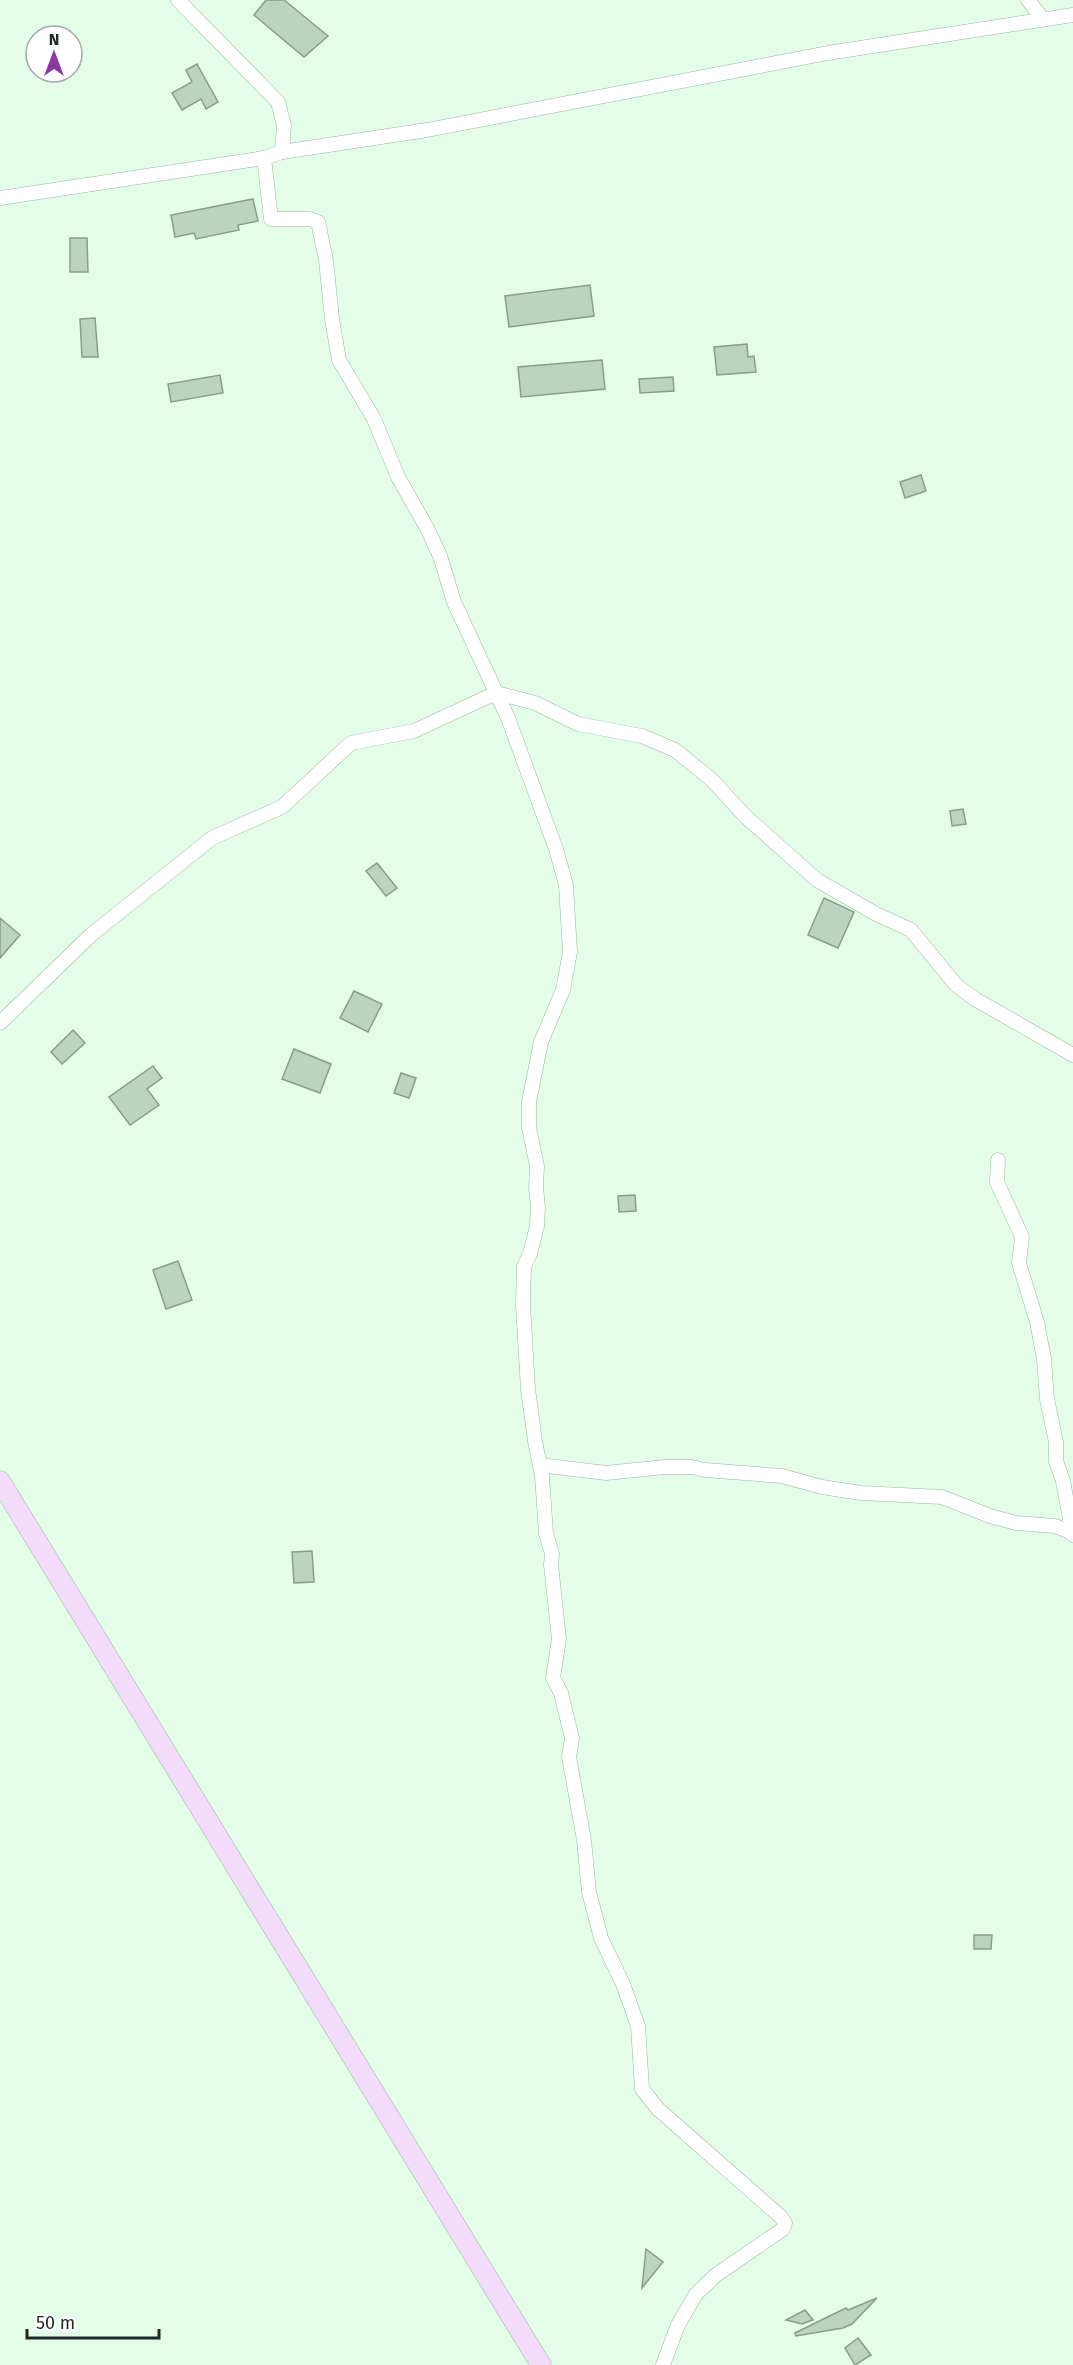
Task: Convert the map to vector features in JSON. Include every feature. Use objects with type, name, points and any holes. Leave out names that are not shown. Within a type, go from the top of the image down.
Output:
[{"type":"street","points":[[178,0],[278,102],[284,125],[282,152]]},
{"type":"street","points":[[1028,0],[1043,19]]},
{"type":"street","points":[[0,198],[264,158],[282,152],[427,130],[828,53],[1073,15]]},
{"type":"street","points":[[264,158],[271,219],[310,219],[318,222],[326,260],[339,360],[374,419],[398,477],[440,556],[458,611],[496,693],[556,849],[566,885],[570,952],[563,990],[541,1042],[529,1102],[529,1128],[537,1166],[538,1207],[537,1226],[530,1254],[524,1266],[523,1305],[528,1389],[540,1465],[546,1533],[552,1554],[551,1565],[559,1639],[553,1678],[561,1693],[572,1738],[569,1757],[584,1840],[589,1892],[601,1938],[623,1984],[638,2026],[642,2089],[658,2109],[785,2223],[783,2229],[716,2275],[696,2294],[678,2325],[663,2365]]},
{"type":"street","points":[[0,1023],[93,934],[203,845],[212,838],[282,807],[351,743],[414,731],[496,693],[535,703],[578,724],[642,736],[675,750],[712,780],[746,817],[817,880],[876,914],[911,930],[956,985],[975,999],[1073,1055]]},
{"type":"street","points":[[998,1160],[997,1182],[1022,1237],[1019,1263],[1037,1322],[1044,1359],[1047,1399],[1056,1442],[1056,1461],[1063,1481],[1073,1534]]},
{"type":"street","points":[[540,1465],[606,1473],[665,1467],[692,1467],[782,1476],[822,1487],[861,1493],[942,1497],[990,1516],[1016,1523],[1055,1526],[1073,1534]]},
{"type":"street","points":[[0,1480],[541,2365]]},
{"type":"building","points":[[266,0],[284,0],[328,36],[304,57],[254,15]]},
{"type":"building","points":[[197,64],[218,102],[206,109],[201,99],[182,110],[172,93],[192,82],[186,70]]},
{"type":"building","points":[[253,199],[258,221],[238,225],[239,230],[196,239],[194,233],[175,237],[171,215]]},
{"type":"building","points":[[70,238],[87,238],[88,272],[70,272]]},
{"type":"building","points":[[590,285],[594,316],[509,327],[505,296]]},
{"type":"building","points":[[95,318],[98,357],[82,357],[80,319]]},
{"type":"building","points":[[747,344],[748,357],[754,356],[756,372],[717,375],[714,347]]},
{"type":"building","points":[[602,360],[605,389],[521,397],[518,367]]},
{"type":"building","points":[[220,375],[223,393],[171,402],[168,384]]},
{"type":"building","points":[[673,377],[674,391],[640,393],[639,379]]},
{"type":"building","points":[[921,475],[926,491],[905,498],[900,482]]},
{"type":"building","points":[[963,809],[966,824],[952,826],[950,811]]},
{"type":"building","points":[[377,863],[397,888],[386,896],[366,871]]},
{"type":"building","points":[[824,898],[854,912],[838,948],[808,935]]},
{"type":"building","points":[[0,918],[20,935],[0,958]]},
{"type":"building","points":[[354,991],[382,1004],[368,1032],[340,1018]]},
{"type":"building","points":[[73,1030],[85,1043],[62,1064],[51,1052]]},
{"type":"building","points":[[294,1049],[331,1064],[320,1093],[282,1079]]},
{"type":"building","points":[[153,1066],[162,1078],[147,1089],[159,1105],[130,1125],[109,1097]]},
{"type":"building","points":[[401,1073],[416,1078],[409,1098],[394,1093]]},
{"type":"building","points":[[635,1195],[636,1211],[619,1212],[618,1196]]},
{"type":"building","points":[[178,1261],[192,1300],[166,1309],[153,1270]]},
{"type":"building","points":[[312,1551],[314,1582],[294,1583],[292,1552]]},
{"type":"building","points":[[974,1935],[992,1935],[991,1949],[974,1949]]},
{"type":"building","points":[[646,2249],[663,2262],[642,2288]]},
{"type":"building","points":[[877,2298],[852,2324],[843,2328],[796,2336],[795,2333],[846,2308],[848,2310]]},
{"type":"building","points":[[805,2310],[813,2320],[802,2324],[786,2320]]},
{"type":"building","points":[[858,2338],[871,2355],[855,2365],[845,2348]]}]
